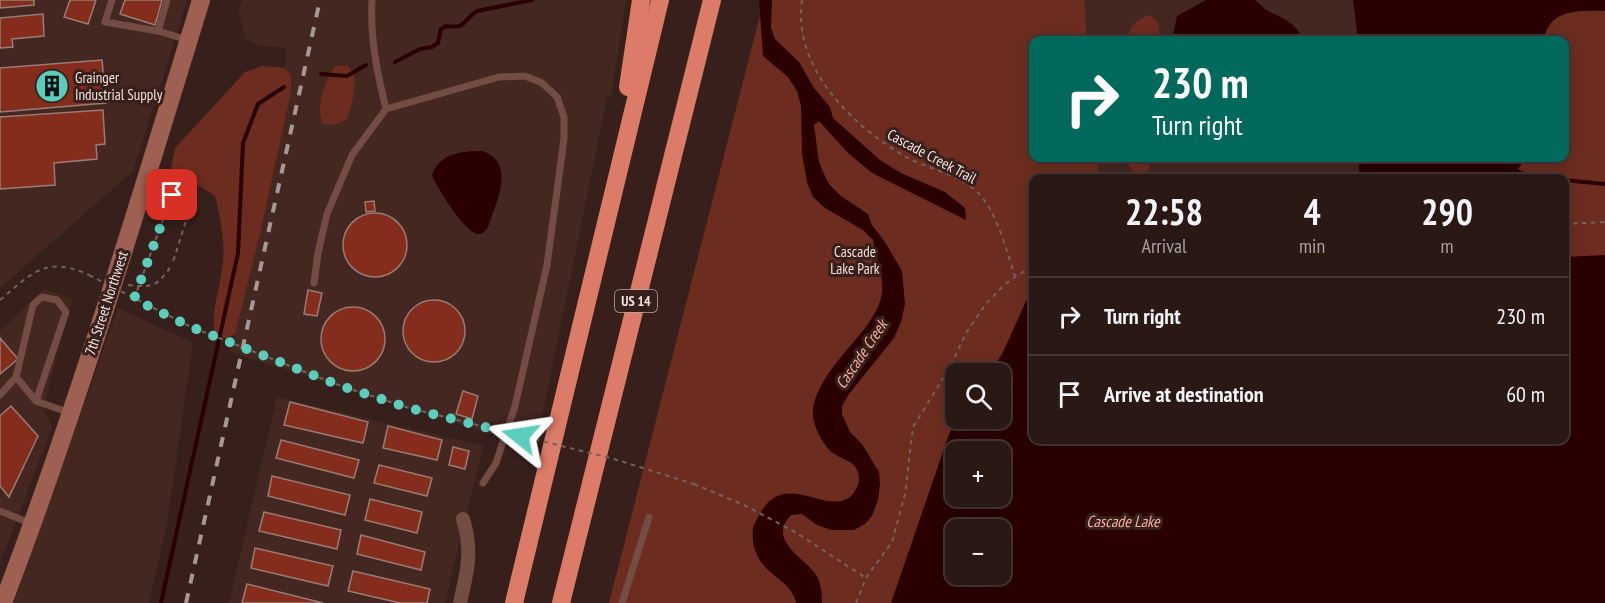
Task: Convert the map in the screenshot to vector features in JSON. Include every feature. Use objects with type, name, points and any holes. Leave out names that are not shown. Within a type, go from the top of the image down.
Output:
[{"type":"highway","points":[[607,214],[641,0]]},
{"type":"highway","points":[[514,603],[660,0]]},
{"type":"highway","name":"US 14","points":[[561,603],[712,0]]},
{"type":"street","name":"7th Street Northwest","points":[[3,598],[32,524],[70,413],[201,0]]},
{"type":"street","points":[[460,603],[468,571],[469,554],[468,537],[463,519]]},
{"type":"lane","points":[[112,0],[105,22],[158,31],[189,40]]},
{"type":"lane","points":[[158,31],[167,0]]},
{"type":"lane","points":[[372,0],[371,29],[374,58],[386,109]]},
{"type":"lane","points":[[314,283],[327,214],[352,155],[386,109],[499,77],[525,76],[543,83],[557,97],[564,117],[562,160],[545,276],[515,406],[496,463],[483,483]]},
{"type":"lane","points":[[0,395],[16,377],[33,305],[42,297],[57,300],[66,312],[36,401]]},
{"type":"lane","points":[[16,377],[36,401],[70,413]]},
{"type":"lane","points":[[0,511],[32,524]]},
{"type":"lane","points":[[622,603],[649,517]]},
{"type":"path","name":"Cascade Creek Trail","points":[[802,0],[800,15],[803,37],[812,64],[830,92],[857,122],[887,146],[976,190],[991,212],[1015,277]]},
{"type":"path","points":[[129,286],[151,286],[161,281],[172,265],[192,202],[172,195],[134,299]]},
{"type":"path","points":[[1569,224],[1605,222]]},
{"type":"path","points":[[0,300],[26,276],[64,265],[191,327],[341,386],[409,408],[614,459],[694,484],[746,506],[795,532],[866,578]]},
{"type":"path","points":[[856,603],[866,578],[892,542],[905,494],[913,427],[950,367],[966,333],[985,305],[1004,285],[1029,270]]},
{"type":"shaded area","points":[[0,0],[187,0],[133,171],[0,288]]},
{"type":"shaded area","points":[[242,0],[626,0],[611,97],[607,97],[536,448],[230,352],[261,230],[291,92],[291,76],[285,68],[286,48],[261,46],[246,39],[238,11]]},
{"type":"shaded area","points":[[1084,0],[1388,0],[1391,36],[1087,36]]},
{"type":"shaded area","points":[[1097,162],[1402,162],[1403,174],[1099,174]]},
{"type":"shaded area","points":[[44,289],[72,299],[43,409],[52,427],[0,563],[0,331]]},
{"type":"shaded area","points":[[118,308],[193,343],[167,523],[149,603],[14,603]]},
{"type":"shaded area","points":[[277,397],[483,446],[445,603],[229,603]]},
{"type":"green space","name":"Cascade Lake Park","points":[[764,0],[1084,0],[1087,36],[1029,36],[1029,162],[1097,162],[1099,174],[1029,174],[1029,444],[1569,444],[1569,174],[1427,174],[1433,162],[1569,162],[1569,36],[1489,36],[1505,0],[1605,0],[1605,603],[609,603]]},
{"type":"green space","points":[[1148,15],[1156,20],[1159,36],[1128,36],[1140,19]]},
{"type":"green space","points":[[263,66],[285,68],[291,76],[291,92],[261,230],[235,334],[225,339],[214,331],[214,313],[223,253],[222,228],[215,196],[171,168],[175,148],[245,72]]},
{"type":"green space","points":[[335,66],[347,66],[354,72],[355,84],[352,101],[347,119],[335,125],[323,124],[321,102],[328,79]]},
{"type":"green space","points":[[1127,162],[1150,162],[1149,170],[1145,174],[1136,174]]},
{"type":"water","name":"Cascade Creek","points":[[759,0],[772,0],[771,28],[775,39],[799,62],[814,88],[830,107],[833,118],[880,160],[901,173],[945,192],[965,208],[966,220],[872,173],[848,153],[819,121],[814,125],[819,162],[829,184],[841,196],[868,214],[872,225],[902,271],[905,304],[894,338],[842,406],[842,414],[850,432],[862,444],[879,472],[878,500],[872,516],[865,524],[854,530],[831,530],[817,525],[802,514],[791,515],[785,524],[784,539],[814,572],[821,590],[822,603],[796,603],[788,587],[768,570],[756,554],[753,542],[754,525],[771,500],[782,494],[842,501],[851,496],[856,489],[859,480],[857,469],[825,445],[816,427],[813,409],[817,393],[826,378],[860,335],[878,307],[882,293],[882,279],[873,240],[863,230],[825,208],[813,197],[807,182],[802,154],[801,106],[797,91],[788,77],[763,56]]},
{"type":"water","points":[[1206,0],[1255,0],[1266,10],[1294,26],[1300,36],[1173,36],[1177,16]]},
{"type":"water","points":[[1353,0],[1605,0],[1605,11],[1576,12],[1558,17],[1552,22],[1545,36],[1358,36]]},
{"type":"water","points":[[482,151],[493,156],[499,164],[501,184],[488,227],[484,232],[477,234],[458,217],[432,175],[440,162],[452,155]]},
{"type":"water","points":[[1358,162],[1524,162],[1513,174],[1360,174]]},
{"type":"water","name":"Cascade Lake","points":[[1605,255],[1605,603],[891,603],[945,446],[945,507],[1011,507],[1011,441],[947,441],[952,429],[1011,429],[1011,363],[997,363],[1029,298],[1029,444],[1569,444],[1569,257]]},
{"type":"building","points":[[0,0],[34,0],[34,5],[0,8]]},
{"type":"building","points":[[70,0],[96,0],[88,24],[64,17]]},
{"type":"building","points":[[125,0],[162,0],[155,25],[120,14]]},
{"type":"building","points":[[43,14],[44,36],[12,39],[13,47],[0,48],[0,18]]},
{"type":"building","name":"Grainger Industrial Supply","points":[[102,60],[106,103],[0,112],[0,68]]},
{"type":"building","points":[[103,110],[105,144],[96,145],[97,159],[54,163],[55,185],[0,189],[0,117]]},
{"type":"building","points":[[374,201],[375,211],[366,212],[365,202]]},
{"type":"building","points":[[375,213],[393,219],[401,227],[407,245],[401,263],[393,271],[375,277],[357,271],[349,263],[343,245],[349,227],[357,219]]},
{"type":"building","points":[[308,290],[322,293],[317,316],[304,314]]},
{"type":"building","points":[[428,300],[440,300],[456,309],[463,319],[465,331],[463,343],[456,353],[440,362],[428,362],[417,357],[408,348],[403,337],[403,325],[408,314],[417,305]]},
{"type":"building","points":[[353,307],[365,309],[376,316],[383,327],[385,339],[383,351],[376,362],[365,369],[353,371],[341,369],[330,362],[323,351],[321,339],[323,327],[330,316],[341,309]]},
{"type":"building","points":[[0,338],[18,359],[0,374]]},
{"type":"building","points":[[463,391],[478,396],[472,419],[456,414]]},
{"type":"building","points":[[290,402],[368,422],[363,443],[284,425]]},
{"type":"building","points":[[11,406],[38,436],[9,497],[0,486],[0,416]]},
{"type":"building","points":[[388,426],[442,440],[437,460],[383,448]]},
{"type":"building","points":[[281,440],[359,460],[354,478],[276,458]]},
{"type":"building","points":[[453,447],[469,451],[465,469],[449,465]]},
{"type":"building","points":[[379,465],[432,478],[427,496],[374,483]]},
{"type":"building","points":[[272,476],[350,495],[345,515],[268,496]]},
{"type":"building","points":[[370,499],[422,512],[417,533],[365,520]]},
{"type":"building","points":[[264,512],[341,530],[337,549],[259,531]]},
{"type":"building","points":[[361,535],[425,552],[421,570],[357,554]]},
{"type":"building","points":[[255,548],[333,566],[328,586],[251,568]]},
{"type":"building","points":[[353,571],[430,589],[427,603],[400,603],[348,591]]},
{"type":"building","points":[[247,584],[323,603],[242,603]]},
{"type":"waterway","points":[[395,62],[420,49],[432,47],[438,43],[441,29],[446,26],[462,25],[477,11],[532,0]]},
{"type":"waterway","points":[[321,74],[347,76],[366,65]]},
{"type":"waterway","points":[[161,603],[238,253],[243,143],[258,104],[284,87]]},
{"type":"waterway","points":[[1517,171],[1524,174]]},
{"type":"waterway","points":[[1569,180],[1605,184]]},
{"type":"railway","points":[[186,603],[320,0]]},
{"type":"place","name":"Grainger Industrial Supply","points":[[52,86]]},
{"type":"route","points":[[172,195],[134,299],[191,327],[341,386],[409,408],[520,436]]}]
